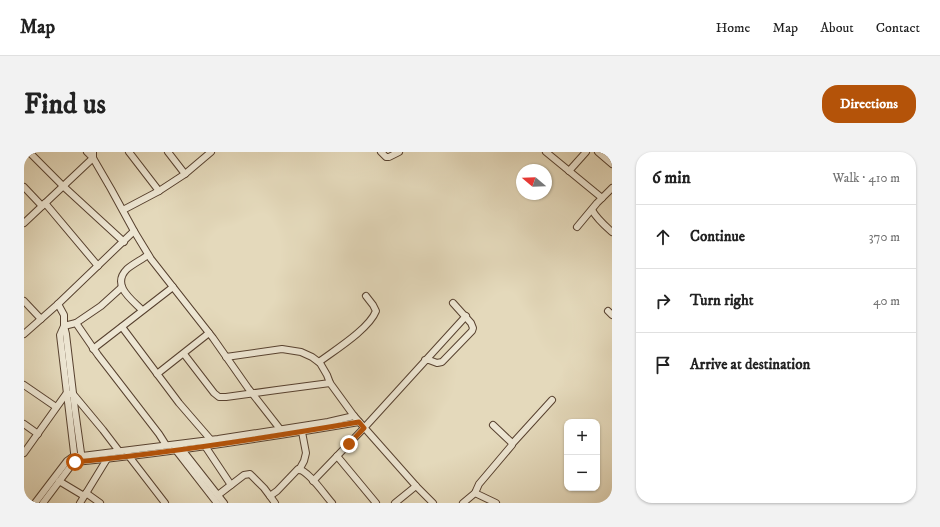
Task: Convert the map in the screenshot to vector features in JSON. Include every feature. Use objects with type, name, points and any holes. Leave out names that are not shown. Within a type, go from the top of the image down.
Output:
[{"type":"street","points":[[29,152],[63,186],[124,242]]},
{"type":"street","points":[[87,152],[93,155],[148,255],[209,333],[252,394],[280,429]]},
{"type":"street","points":[[129,152],[159,191]]},
{"type":"street","points":[[168,152],[185,174]]},
{"type":"street","points":[[123,210],[159,191],[185,174],[210,152]]},
{"type":"street","points":[[382,152],[386,157],[389,157],[399,152]]},
{"type":"street","points":[[546,152],[602,198]]},
{"type":"street","points":[[569,171],[586,152]]},
{"type":"street","points":[[598,152],[612,164]]},
{"type":"street","points":[[24,223],[93,155]]},
{"type":"street","points":[[24,187],[43,205],[98,266]]},
{"type":"street","points":[[577,227],[612,188]]},
{"type":"street","points":[[592,210],[602,223],[612,232]]},
{"type":"street","points":[[24,334],[58,304],[134,231]]},
{"type":"street","points":[[142,310],[124,291],[120,282],[121,277],[127,269],[148,255]]},
{"type":"street","points":[[93,349],[173,287]]},
{"type":"street","points":[[64,326],[76,323],[102,306],[122,288]]},
{"type":"street","points":[[319,362],[368,324],[374,317],[376,311],[374,305],[366,296]]},
{"type":"street","points":[[24,301],[41,319]]},
{"type":"street","points":[[425,360],[437,363],[442,362],[472,331],[473,326],[466,316],[453,303]]},
{"type":"street","points":[[58,304],[64,315],[64,326],[60,335],[82,459]]},
{"type":"street","points":[[313,481],[364,428],[466,316]]},
{"type":"street","points":[[76,323],[93,349],[159,434],[175,447],[224,503]]},
{"type":"street","points":[[122,327],[179,403],[211,440]]},
{"type":"street","points":[[157,374],[209,333]]},
{"type":"street","points":[[226,357],[282,349],[301,352],[312,357],[319,362],[330,383],[354,416],[433,503]]},
{"type":"street","points":[[184,354],[214,393],[219,396],[226,397],[252,394],[330,383]]},
{"type":"street","points":[[24,385],[56,408]]},
{"type":"street","points":[[24,453],[56,408],[70,394]]},
{"type":"street","points":[[70,394],[122,451],[129,456],[165,503]]},
{"type":"street","points":[[43,503],[73,463],[74,459],[70,394]]},
{"type":"street","points":[[463,503],[475,493],[479,484],[512,444],[552,400]]},
{"type":"street","points":[[35,503],[66,461],[74,459],[107,459],[129,456],[211,440],[328,422],[354,416]]},
{"type":"street","points":[[82,459],[122,451],[204,446],[359,422]]},
{"type":"street","points":[[24,424],[38,434]]},
{"type":"street","points":[[493,425],[512,444]]},
{"type":"street","points":[[270,496],[277,491],[298,469],[299,470],[304,461],[306,453],[302,432]]},
{"type":"street","points":[[204,446],[231,485]]},
{"type":"street","points":[[175,447],[217,503]]},
{"type":"street","points":[[337,456],[376,503]]},
{"type":"street","points":[[80,503],[107,459]]},
{"type":"street","points":[[299,470],[302,470],[332,503]]},
{"type":"street","points":[[218,495],[244,475],[250,474],[276,503]]},
{"type":"street","points":[[59,481],[100,503]]},
{"type":"street","points":[[395,503],[416,486]]},
{"type":"street","points":[[475,493],[496,503]]},
{"type":"route","points":[[75,462],[262,438],[359,422],[364,428],[349,444]]}]
